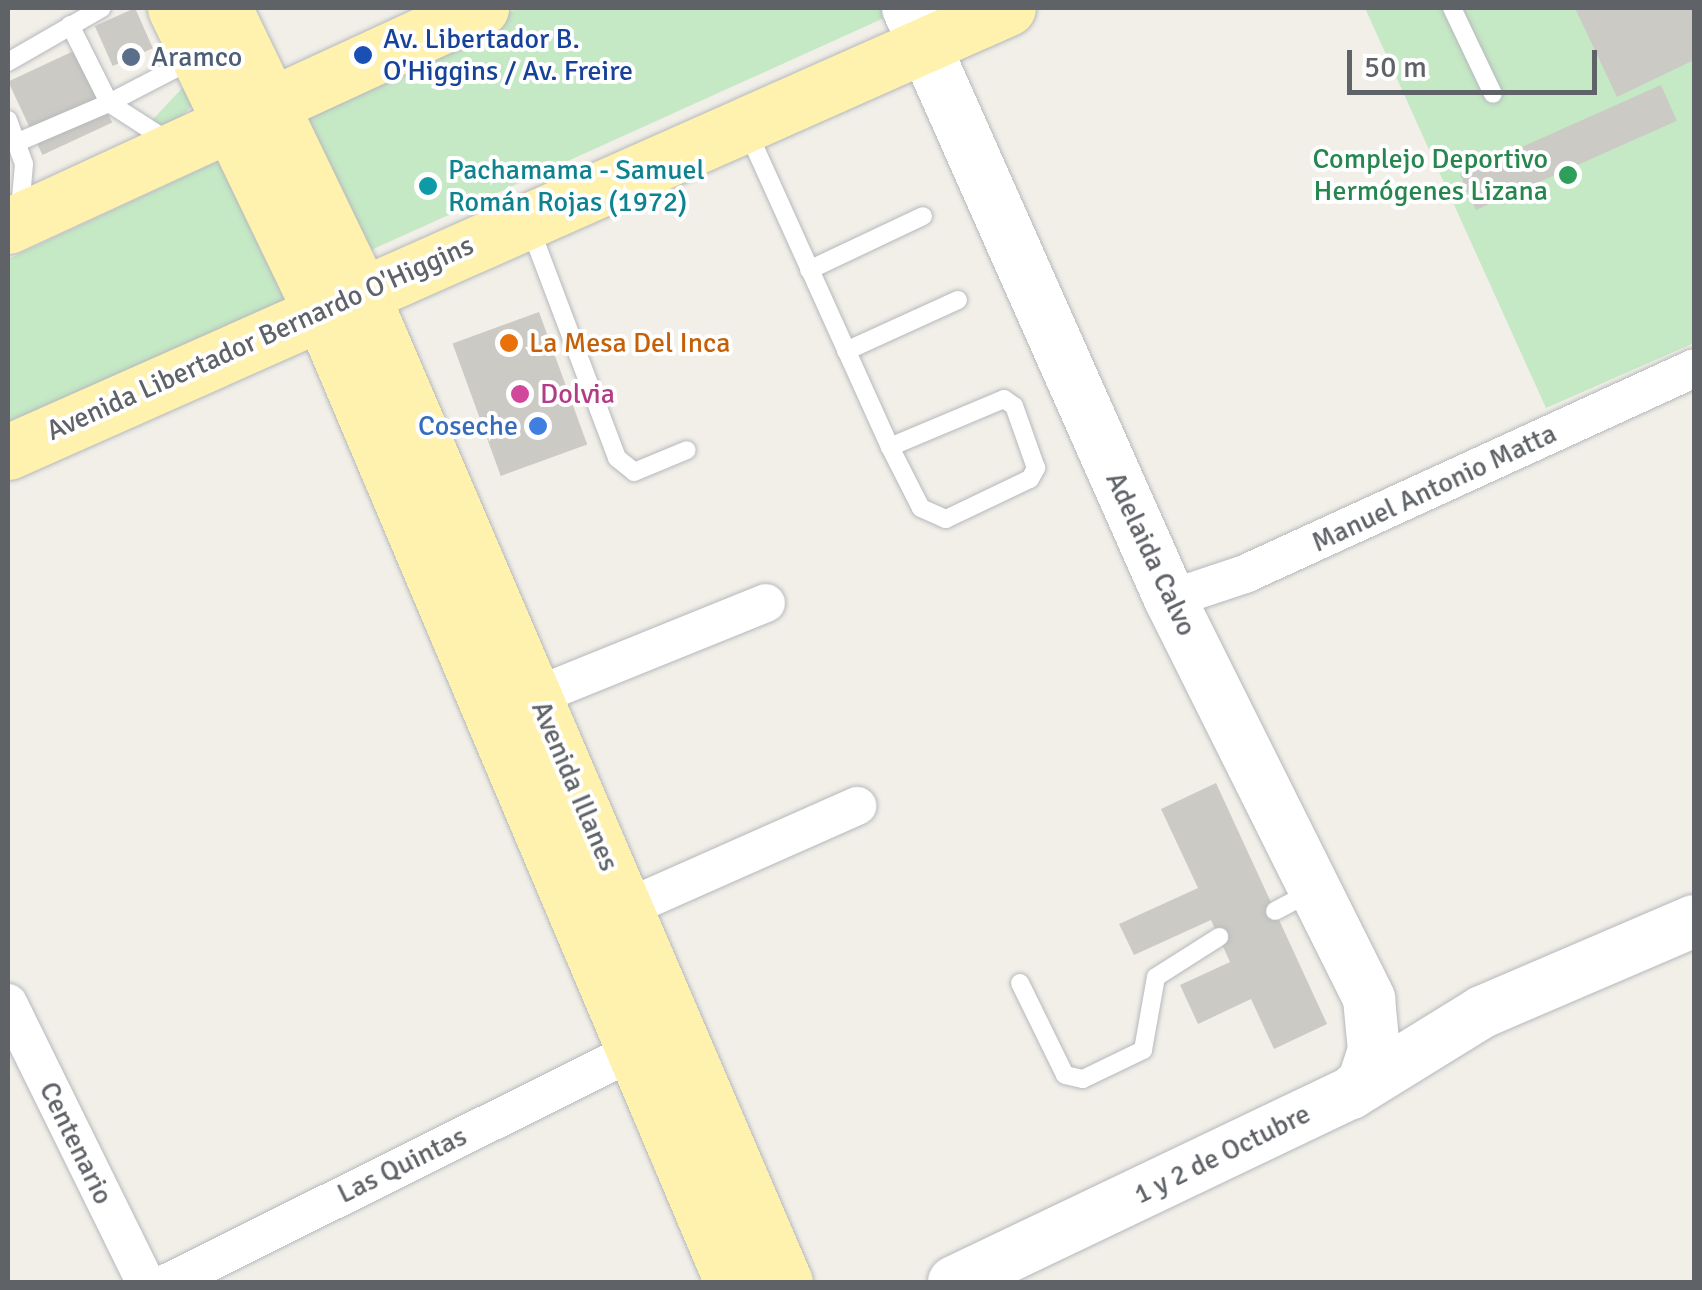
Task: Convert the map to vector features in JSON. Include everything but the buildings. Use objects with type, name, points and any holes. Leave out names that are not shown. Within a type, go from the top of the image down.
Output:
[{"type":"main road","points":[[175,8],[198,56],[249,113]]},
{"type":"main road","points":[[224,8],[249,113],[340,300]]},
{"type":"main road","points":[[11,224],[481,8]]},
{"type":"main road","name":"Avenida Libertador Bernardo O'Higgins","points":[[8,452],[743,122],[916,27],[1008,8]]},
{"type":"main road","name":"Avenida Illanes","points":[[340,300],[536,696],[786,1282]]},
{"type":"main road","name":"Avenida Illanes","points":[[340,300],[636,1050],[732,1282]]},
{"type":"street","name":"Adelaida Calvo","points":[[916,27],[1170,599],[1295,900],[1369,998],[1374,1050],[1364,1080],[1351,1092]]},
{"type":"street","name":"Manuel Antonio Matta","points":[[1170,599],[1245,574],[1694,368]]},
{"type":"street","points":[[536,696],[766,604]]},
{"type":"street","points":[[627,908],[857,806]]},
{"type":"street","name":"1 y 2 de Octubre","points":[[954,1282],[1351,1092],[1482,1012],[1694,920]]},
{"type":"street","name":"1 y 2 de Octubre","points":[[1369,998],[1418,1020],[1482,1012]]},
{"type":"street","name":"Centenario","points":[[8,1003],[145,1282]]},
{"type":"street","name":"Las Quintas","points":[[169,1282],[636,1050]]},
{"type":"lane","points":[[8,62],[102,8]]},
{"type":"lane","points":[[1452,8],[1493,94]]},
{"type":"lane","points":[[70,25],[109,103],[176,147]]},
{"type":"lane","points":[[18,142],[109,103],[198,56]]},
{"type":"lane","points":[[8,120],[18,142],[25,179],[11,224]]},
{"type":"lane","points":[[743,122],[890,447],[921,508],[946,519],[1030,479],[1036,468],[1014,406],[1004,399],[890,447]]},
{"type":"lane","points":[[809,270],[923,216]]},
{"type":"lane","points":[[526,218],[616,458],[634,472],[688,450]]},
{"type":"lane","points":[[846,351],[958,300]]},
{"type":"lane","points":[[1020,983],[1066,1075],[1083,1079],[1143,1050],[1156,977],[1219,937]]},
{"type":"green space","points":[[519,8],[906,8],[360,255],[290,111]]},
{"type":"green space","name":"Complejo Deportivo Hermógenes Lizana","points":[[1365,8],[1694,8],[1694,343],[1546,408]]},
{"type":"green space","points":[[186,84],[200,97],[120,183],[106,170]]},
{"type":"green space","points":[[227,157],[299,306],[8,442],[8,259]]},
{"type":"place","name":"Av. Libertador B. O'Higgins / Av. Freire","points":[[363,55]]},
{"type":"place","name":"Aramco","points":[[131,57]]},
{"type":"place","name":"Complejo Deportivo Hermógenes Lizana","points":[[1568,175]]},
{"type":"place","name":"Pachamama - Samuel Román Rojas (1972)","points":[[428,186]]},
{"type":"place","name":"La Mesa Del Inca","points":[[509,343]]},
{"type":"place","name":"Dolvia","points":[[520,394]]},
{"type":"place","name":"Coseche","points":[[538,426]]}]
